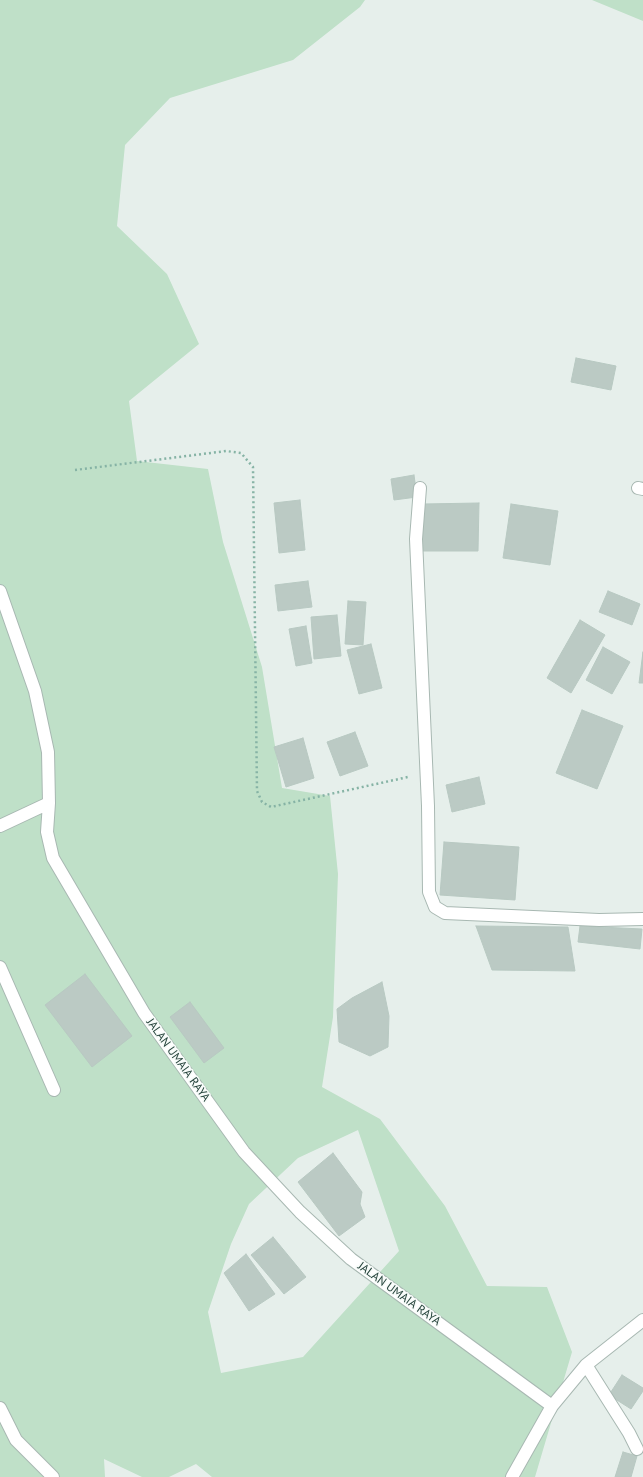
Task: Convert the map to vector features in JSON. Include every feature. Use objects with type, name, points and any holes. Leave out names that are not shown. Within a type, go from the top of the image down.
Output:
[{"type":"street","points":[[420,488],[416,539],[426,773],[429,892],[435,907],[445,913],[599,920],[643,919]]},
{"type":"street","name":"JALAN UMAIA RAYA","points":[[0,591],[35,691],[48,752],[49,803],[47,832],[53,858],[144,1013],[244,1152],[300,1212],[351,1259],[552,1406]]},
{"type":"street","points":[[0,826],[49,803]]},
{"type":"street","points":[[0,967],[54,1090]]},
{"type":"street","points":[[512,1477],[552,1406],[586,1366],[643,1320]]},
{"type":"street","points":[[586,1366],[629,1432],[638,1449]]},
{"type":"street","points":[[0,1408],[16,1440],[53,1477]]},
{"type":"path","points":[[75,470],[226,450],[242,453],[253,467],[257,791],[262,802],[271,807],[426,773]]},
{"type":"green space","points":[[0,0],[365,0],[360,7],[293,60],[170,98],[125,145],[117,226],[167,274],[199,344],[129,401],[137,461],[208,469],[223,542],[262,667],[282,788],[330,796],[338,874],[333,1017],[322,1087],[380,1119],[445,1206],[487,1286],[547,1287],[572,1352],[535,1477],[212,1477],[196,1464],[169,1477],[142,1477],[104,1459],[105,1477],[0,1477]],"holes":[[[358,1130],[399,1251],[303,1357],[221,1373],[208,1312],[231,1244],[249,1204],[298,1158]]]},
{"type":"green space","points":[[592,0],[643,0],[643,21]]},
{"type":"building","points":[[576,358],[616,366],[611,390],[571,382]]},
{"type":"building","points":[[414,475],[417,497],[394,500],[391,479]]},
{"type":"building","points":[[300,500],[305,550],[279,553],[274,503]]},
{"type":"building","points":[[479,503],[478,551],[422,551],[423,504]]},
{"type":"building","points":[[511,504],[558,511],[550,565],[503,558]]},
{"type":"building","points":[[308,581],[312,607],[278,611],[275,585]]},
{"type":"building","points":[[608,591],[640,604],[632,625],[599,612]]},
{"type":"building","points":[[348,601],[366,602],[363,645],[345,644]]},
{"type":"building","points":[[337,615],[341,656],[314,659],[311,617]]},
{"type":"building","points":[[580,620],[605,635],[571,693],[547,678]]},
{"type":"building","points":[[306,626],[312,663],[296,666],[289,629]]},
{"type":"building","points":[[371,644],[382,688],[359,694],[347,650]]},
{"type":"building","points":[[603,647],[630,662],[612,694],[586,680]]},
{"type":"building","points":[[643,652],[643,683],[639,683]]},
{"type":"building","points":[[582,710],[623,726],[597,789],[556,773]]},
{"type":"building","points":[[355,732],[368,766],[340,776],[327,742]]},
{"type":"building","points":[[303,738],[314,778],[286,787],[274,747]]},
{"type":"building","points":[[479,777],[485,804],[452,812],[446,785]]},
{"type":"building","points":[[444,842],[519,847],[515,900],[440,895]]},
{"type":"building","points":[[476,926],[568,927],[575,971],[492,970]]},
{"type":"building","points":[[580,926],[642,929],[640,949],[578,942]]},
{"type":"building","points":[[85,974],[132,1036],[92,1067],[45,1005]]},
{"type":"building","points":[[382,982],[389,1016],[388,1047],[370,1056],[339,1042],[337,1009],[352,998]]},
{"type":"building","points":[[190,1002],[224,1048],[204,1063],[170,1017]]},
{"type":"building","points":[[333,1153],[362,1192],[360,1204],[365,1217],[339,1236],[298,1182]]},
{"type":"building","points":[[273,1237],[306,1277],[284,1294],[251,1255]]},
{"type":"building","points":[[246,1254],[275,1294],[249,1311],[224,1273]]},
{"type":"building","points":[[622,1375],[643,1388],[643,1391],[631,1409],[609,1395]]},
{"type":"building","points":[[623,1452],[637,1456],[631,1477],[615,1477]]}]
